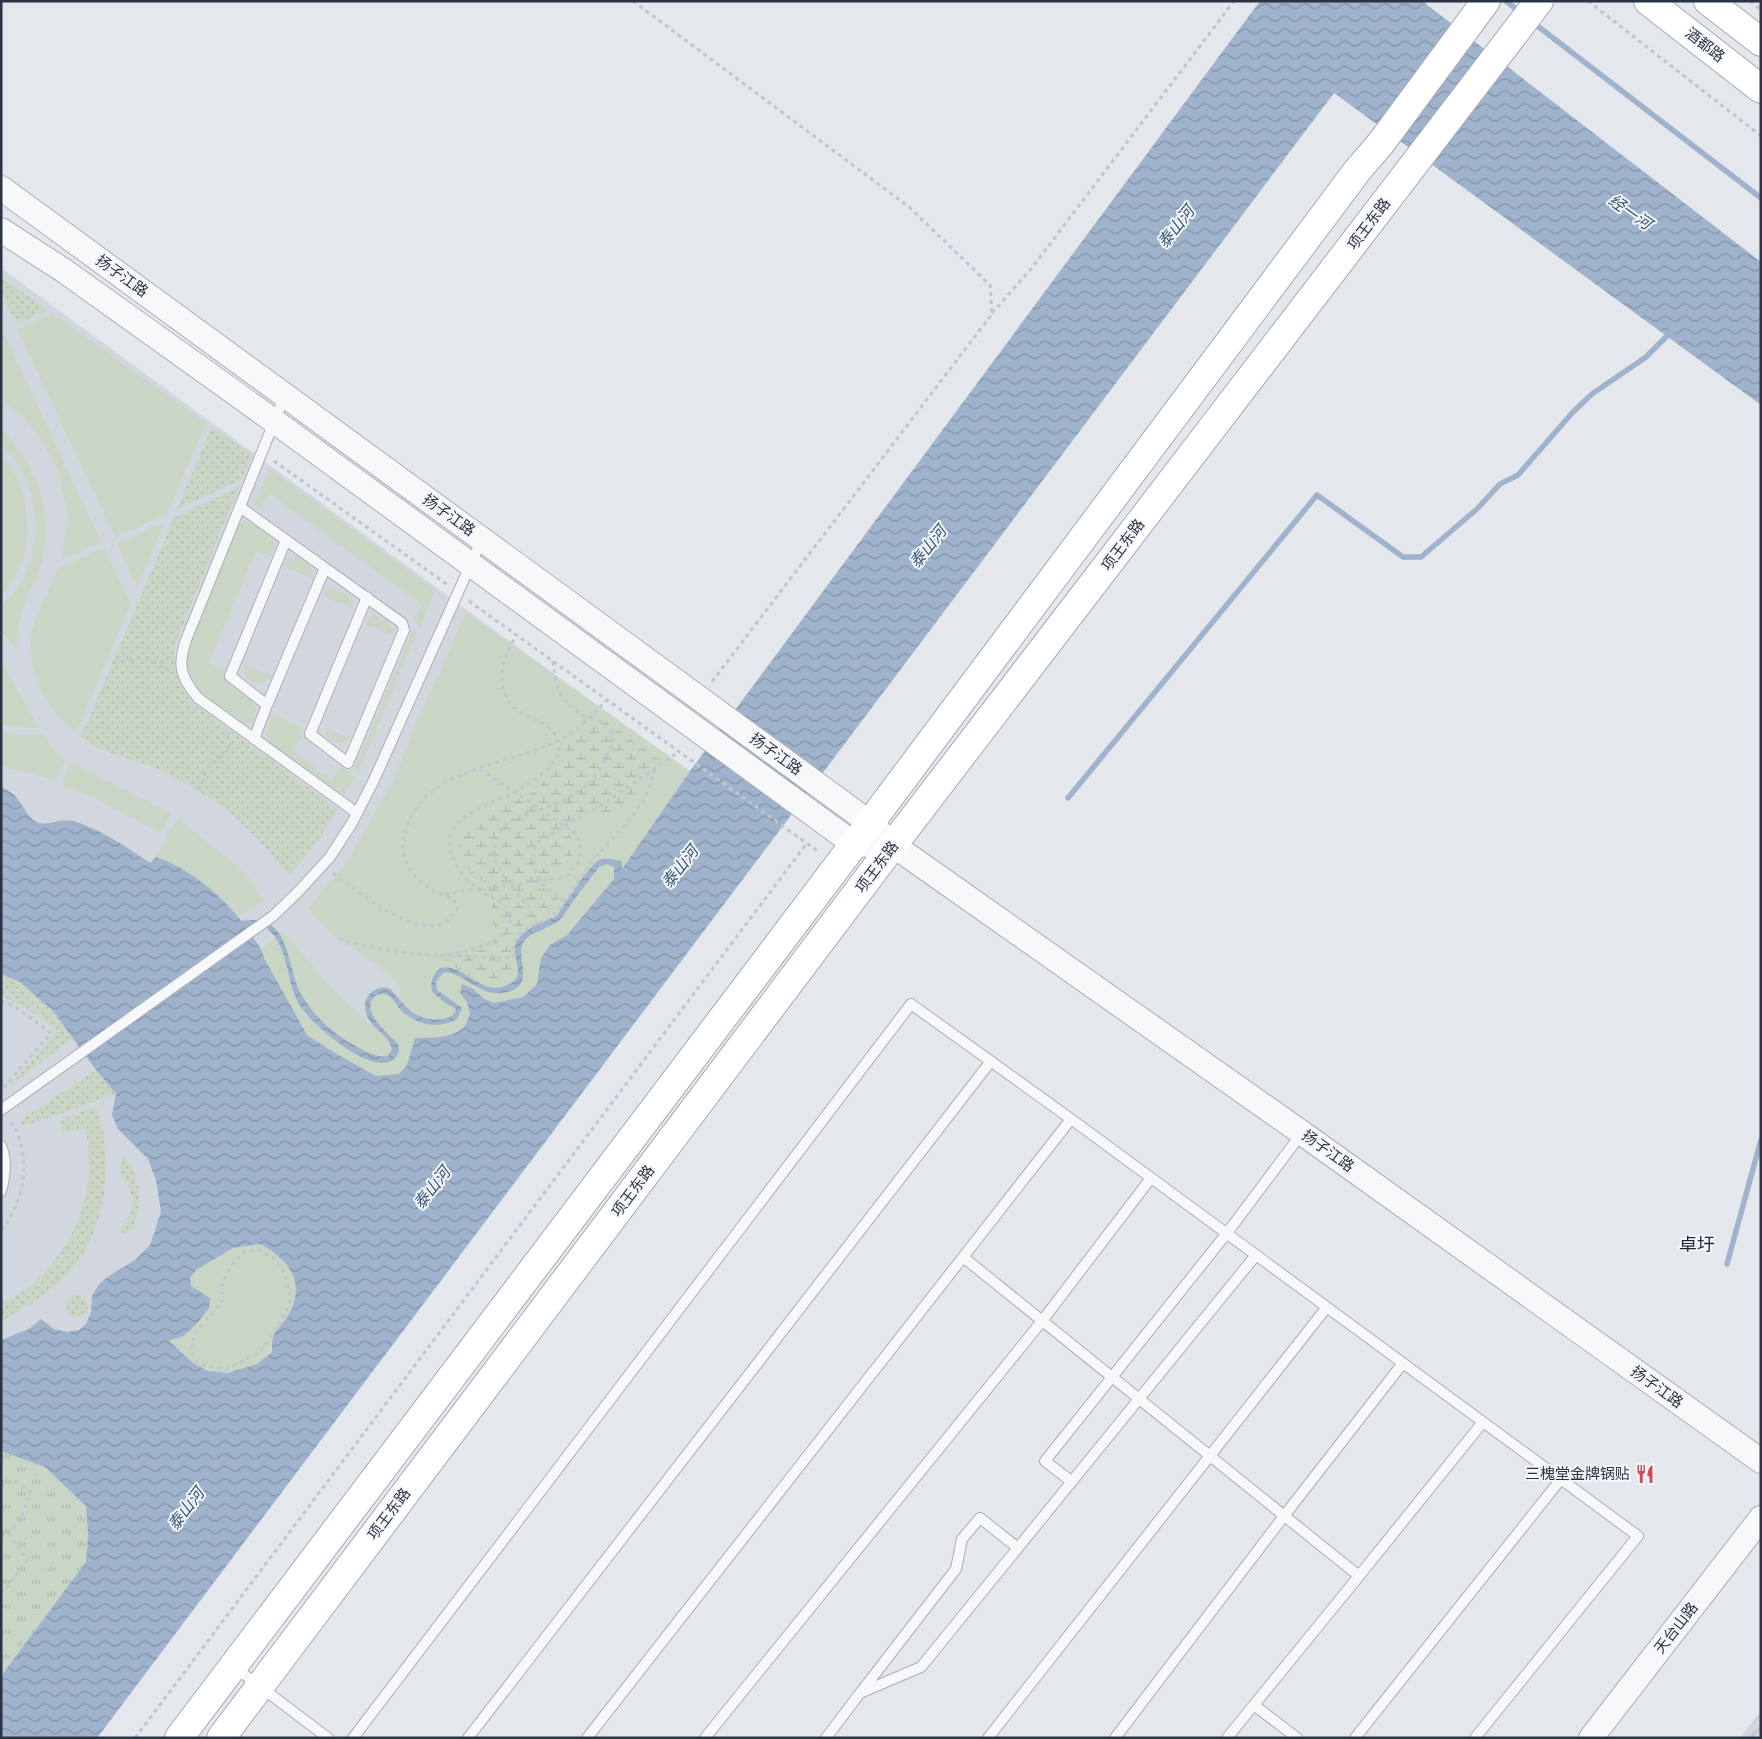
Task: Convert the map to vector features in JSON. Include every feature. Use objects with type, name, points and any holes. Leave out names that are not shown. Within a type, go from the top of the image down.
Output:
[{"type":"main road","points":[[179,1738],[870,823],[1351,179],[1382,143],[1486,1]]},
{"type":"main road","name":"项王东路","points":[[221,1738],[893,845],[1539,1]]},
{"type":"main road","name":"酒都路","points":[[1648,1],[1761,88]]},
{"type":"main road","points":[[1708,1],[1761,42]]},
{"type":"street","name":"扬子江路","points":[[1,188],[822,787],[870,823],[893,845],[1302,1133],[1761,1461]]},
{"type":"street","name":"扬子江路","points":[[1,230],[63,270],[274,421],[854,844]]},
{"type":"street","points":[[854,844],[893,845]]},
{"type":"street","name":"天台山路","points":[[1591,1738],[1761,1518]]},
{"type":"lane","points":[[285,395],[186,640],[181,654],[181,670],[188,686],[198,698],[357,813]]},
{"type":"lane","points":[[240,507],[367,597],[402,623],[404,630],[348,762],[310,734],[367,597]]},
{"type":"lane","points":[[1,1110],[273,916],[323,865],[334,851],[357,813],[374,780],[482,539]]},
{"type":"lane","points":[[267,705],[230,676],[286,540]]},
{"type":"lane","points":[[254,739],[325,568]]},
{"type":"lane","points":[[353,1738],[911,1004],[1227,1233],[1638,1536],[1475,1738]]},
{"type":"lane","points":[[468,1738],[991,1061]]},
{"type":"lane","points":[[587,1738],[1071,1119]]},
{"type":"lane","points":[[1072,1482],[1045,1461],[1227,1233],[1302,1133]]},
{"type":"lane","points":[[1,1146],[5,1176],[1,1190]]},
{"type":"lane","points":[[705,1738],[1042,1321],[1151,1178]]},
{"type":"lane","points":[[860,1693],[921,1667],[1256,1255]]},
{"type":"lane","points":[[963,1257],[1359,1576]]},
{"type":"lane","points":[[988,1738],[1327,1307]]},
{"type":"lane","points":[[1115,1738],[1284,1516],[1404,1363]]},
{"type":"lane","points":[[1227,1738],[1483,1422]]},
{"type":"lane","points":[[1355,1738],[1561,1479]]},
{"type":"lane","points":[[826,1738],[956,1569],[962,1539],[980,1518],[1018,1548]]},
{"type":"lane","points":[[233,1666],[328,1738]]},
{"type":"lane","points":[[1254,1705],[1297,1738]]},
{"type":"path","points":[[633,1],[909,207],[990,285],[992,314]]},
{"type":"path","points":[[699,698],[992,314],[1031,269],[1234,1]]},
{"type":"path","points":[[1588,1],[1761,136]]},
{"type":"path","points":[[1750,1],[1761,10]]},
{"type":"path","points":[[262,452],[791,833]]},
{"type":"path","points":[[440,956],[488,944],[508,929],[511,918],[508,909],[501,902],[469,881],[455,864],[450,848],[453,828],[460,820],[536,779],[557,758],[558,741],[556,733],[550,726],[517,710],[505,695],[502,675],[504,663],[506,654],[517,635]]},
{"type":"path","points":[[113,662],[141,658],[148,659],[164,668],[181,670]]},
{"type":"path","points":[[537,922],[528,906],[499,866],[494,852],[495,844],[503,828],[508,823],[554,804],[586,786],[600,769],[612,745],[612,733],[607,725],[563,700],[556,684],[553,661]]},
{"type":"path","points":[[323,865],[383,910],[406,921],[433,926],[445,922],[454,916],[458,908],[456,902],[420,881],[411,872],[404,855],[404,834],[411,815],[419,804],[447,782],[479,768],[558,741],[579,728],[607,700]]},
{"type":"path","points":[[199,791],[206,770],[227,751],[242,730]]},
{"type":"path","points":[[564,901],[542,885],[537,877],[535,870],[535,845],[642,778],[679,752]]},
{"type":"path","points":[[444,894],[560,878],[567,876],[578,862],[579,840],[575,833],[479,768]]},
{"type":"path","points":[[338,939],[412,954],[513,958],[513,946],[516,939],[537,922],[554,914],[601,850],[616,836],[644,799],[653,779],[654,770]]},
{"type":"path","points":[[135,1738],[806,843]]},
{"type":"path","points":[[1,1001],[13,1005],[51,1033],[1,1091]]},
{"type":"path","points":[[258,1249],[266,1252],[283,1269],[290,1292],[290,1302],[287,1310],[259,1353],[227,1369],[202,1365],[197,1362],[191,1352],[195,1334],[222,1301],[222,1285],[225,1277],[244,1252],[258,1249]]},
{"type":"path","points":[[1,1487],[14,1480],[30,1492],[22,1519],[8,1533],[1,1536]]},
{"type":"path","points":[[1,1591],[8,1587],[27,1560],[8,1533]]},
{"type":"shaded area","points":[[1,268],[688,772],[1,1676]]},
{"type":"shaded area","points":[[1761,1712],[1761,1738],[1740,1738]]},
{"type":"green space","points":[[1,277],[48,310],[16,324],[1,292]]},
{"type":"green space","points":[[53,314],[206,423],[167,514],[115,537],[17,329]]},
{"type":"green space","points":[[5,335],[101,542],[61,560],[68,515],[57,467],[35,431],[22,416],[1,399],[1,337]]},
{"type":"green space","points":[[212,427],[252,455],[242,479],[177,509]]},
{"type":"green space","points":[[1,430],[25,458],[41,494],[45,513],[44,551],[40,569],[22,610],[16,649],[2,632],[1,606],[16,591],[26,571],[33,549],[35,526],[33,503],[27,481],[16,462],[1,447]]},
{"type":"green space","points":[[1,455],[14,471],[19,483],[25,503],[28,529],[25,552],[21,564],[16,575],[1,596]]},
{"type":"green space","points":[[270,469],[435,590],[421,627],[412,620],[422,605],[270,494],[260,509],[254,505]]},
{"type":"green space","points":[[239,487],[175,644],[174,661],[179,681],[190,701],[338,809],[316,844],[289,876],[246,827],[205,794],[159,770],[99,748],[81,737],[174,518]]},
{"type":"green space","points":[[245,521],[268,535],[274,542],[274,548],[271,557],[256,551],[209,663],[224,670],[226,682],[253,702],[256,712],[253,722],[244,724],[233,719],[204,697],[194,684],[187,660],[190,644],[237,528]]},
{"type":"green space","points":[[164,523],[137,588],[117,543]]},
{"type":"green space","points":[[104,548],[131,603],[76,733],[60,719],[43,695],[32,662],[31,638],[38,612],[57,569]]},
{"type":"green space","points":[[289,557],[299,558],[307,562],[312,569],[314,579],[283,566]]},
{"type":"green space","points":[[336,588],[349,596],[353,602],[352,608],[322,596],[330,589]]},
{"type":"green space","points":[[466,612],[690,771],[608,889],[567,935],[550,945],[539,973],[537,984],[523,997],[494,1003],[484,999],[472,988],[460,993],[467,1002],[470,1014],[463,1028],[433,1038],[411,1050],[407,1065],[399,1074],[376,1076],[307,1035],[264,958],[261,949],[284,932],[333,990],[371,1025],[365,1006],[370,994],[376,989],[388,988],[398,997],[401,996],[398,983],[386,972],[335,936],[308,909],[348,860],[395,777],[420,713]]},
{"type":"green space","points":[[373,615],[390,624],[393,636],[365,624]]},
{"type":"green space","points":[[413,629],[417,633],[359,771],[355,768]]},
{"type":"green space","points":[[1,660],[39,728],[10,727],[1,724]]},
{"type":"green space","points":[[243,664],[273,676],[264,683],[251,681],[246,676]]},
{"type":"green space","points":[[272,714],[301,727],[300,734],[303,736],[292,750],[331,780],[342,767],[356,777],[345,793],[343,794],[270,744],[267,734]]},
{"type":"green space","points":[[598,716],[660,760],[642,775],[638,782],[636,797],[624,810],[616,815],[605,817],[586,811],[558,828],[572,838],[574,849],[571,860],[560,873],[534,876],[542,887],[560,900],[558,905],[552,912],[526,926],[511,941],[513,968],[511,976],[506,982],[499,984],[479,980],[444,960],[486,949],[494,939],[488,887],[484,881],[469,871],[463,862],[458,845],[460,834],[471,824],[530,794],[543,783],[555,771],[564,757],[566,741]]},
{"type":"green space","points":[[324,727],[351,738],[342,743],[334,742],[328,738]]},
{"type":"green space","points":[[1,731],[16,735],[43,734],[55,752],[65,759],[56,780],[1,766]]},
{"type":"green space","points":[[71,762],[171,815],[160,833],[91,796],[63,787],[63,781]]},
{"type":"green space","points":[[178,819],[237,866],[250,879],[264,901],[238,916],[215,892],[150,863],[167,838],[165,836]]},
{"type":"green space","points":[[1,974],[24,986],[42,1000],[73,1038],[9,1087],[57,1031],[35,1014],[1,995]]},
{"type":"green space","points":[[96,1070],[116,1094],[22,1127],[21,1120]]},
{"type":"green space","points":[[96,1106],[102,1128],[106,1174],[104,1197],[90,1241],[79,1261],[57,1285],[1,1322],[1,1303],[25,1290],[51,1265],[62,1250],[79,1217],[88,1182],[89,1160],[86,1129],[62,1132],[60,1120]]},
{"type":"green space","points":[[124,1157],[133,1169],[139,1197],[135,1221],[126,1234],[121,1232],[122,1227],[131,1213],[133,1203],[130,1190],[122,1178],[120,1169]]},
{"type":"green space","points":[[260,1244],[278,1256],[291,1271],[296,1289],[291,1310],[273,1336],[272,1352],[257,1364],[228,1373],[208,1372],[193,1363],[169,1341],[184,1336],[198,1291],[191,1286],[190,1278],[196,1270],[233,1248]]},
{"type":"green space","points":[[77,1295],[85,1298],[88,1306],[85,1314],[77,1317],[69,1314],[66,1306],[69,1298]]},
{"type":"green space","points":[[1,1451],[45,1467],[86,1506],[88,1534],[86,1562],[1,1676]]},
{"type":"water","name":"泰山河","points":[[1260,1],[1422,1],[1761,262],[1761,405],[1334,93],[97,1738],[1,1738],[1,1676],[86,1562],[88,1534],[86,1506],[45,1467],[1,1451],[1,1340],[29,1329],[41,1319],[54,1329],[67,1332],[79,1330],[86,1324],[91,1312],[92,1296],[99,1284],[135,1260],[150,1245],[161,1212],[156,1180],[148,1159],[118,1129],[112,1115],[116,1094],[53,1011],[20,982],[1,974],[1,786],[14,795],[28,815],[35,821],[47,824],[68,820],[83,824],[113,839],[150,863],[156,857],[192,875],[224,901],[241,921],[258,920],[270,924],[284,942],[301,994],[317,1016],[337,1034],[352,1044],[378,1056],[388,1056],[392,1049],[390,1043],[373,1025],[366,1014],[366,1001],[371,993],[381,988],[390,989],[413,1013],[427,1019],[445,1019],[454,1014],[456,1009],[432,992],[433,978],[441,968],[459,971],[492,988],[511,983],[518,974],[515,946],[519,937],[530,928],[556,916],[586,874],[599,860],[622,861],[622,869],[690,771]],"holes":[[[607,864],[614,867],[614,879],[567,935],[550,945],[541,958],[537,984],[523,997],[494,1003],[484,999],[472,988],[462,984],[460,993],[467,1002],[470,1014],[464,1027],[446,1036],[415,1038],[407,1065],[399,1074],[376,1076],[307,1035],[264,958],[261,949],[247,928],[263,925],[272,933],[283,952],[294,994],[305,1013],[316,1024],[358,1056],[373,1062],[385,1063],[395,1058],[399,1052],[399,1046],[373,1016],[371,1003],[376,995],[388,995],[401,1010],[413,1019],[435,1025],[457,1019],[462,1008],[437,990],[436,981],[443,973],[456,975],[485,991],[493,993],[513,990],[520,985],[523,978],[521,947],[524,941],[531,935],[559,920],[599,867]],[[260,1244],[278,1256],[291,1271],[296,1289],[291,1310],[273,1336],[272,1352],[257,1364],[228,1373],[208,1371],[193,1363],[169,1341],[184,1336],[209,1308],[210,1298],[191,1286],[190,1278],[196,1270],[233,1248]]]},
{"type":"waterway","name":"经一河","points":[[1506,1],[1520,12]]},
{"type":"waterway","name":"经一河","points":[[1531,21],[1761,198]]},
{"type":"waterway","points":[[1068,798],[1317,495],[1403,557],[1421,557],[1477,509],[1500,484],[1518,475],[1573,412],[1592,394],[1646,357],[1671,332]]},
{"type":"waterway","points":[[1727,1264],[1761,1140]]},
{"type":"place","name":"三槐堂金牌锅贴","points":[[1645,1474]]},
{"type":"district","name":"卓圩","points":[[1697,1245]]}]
